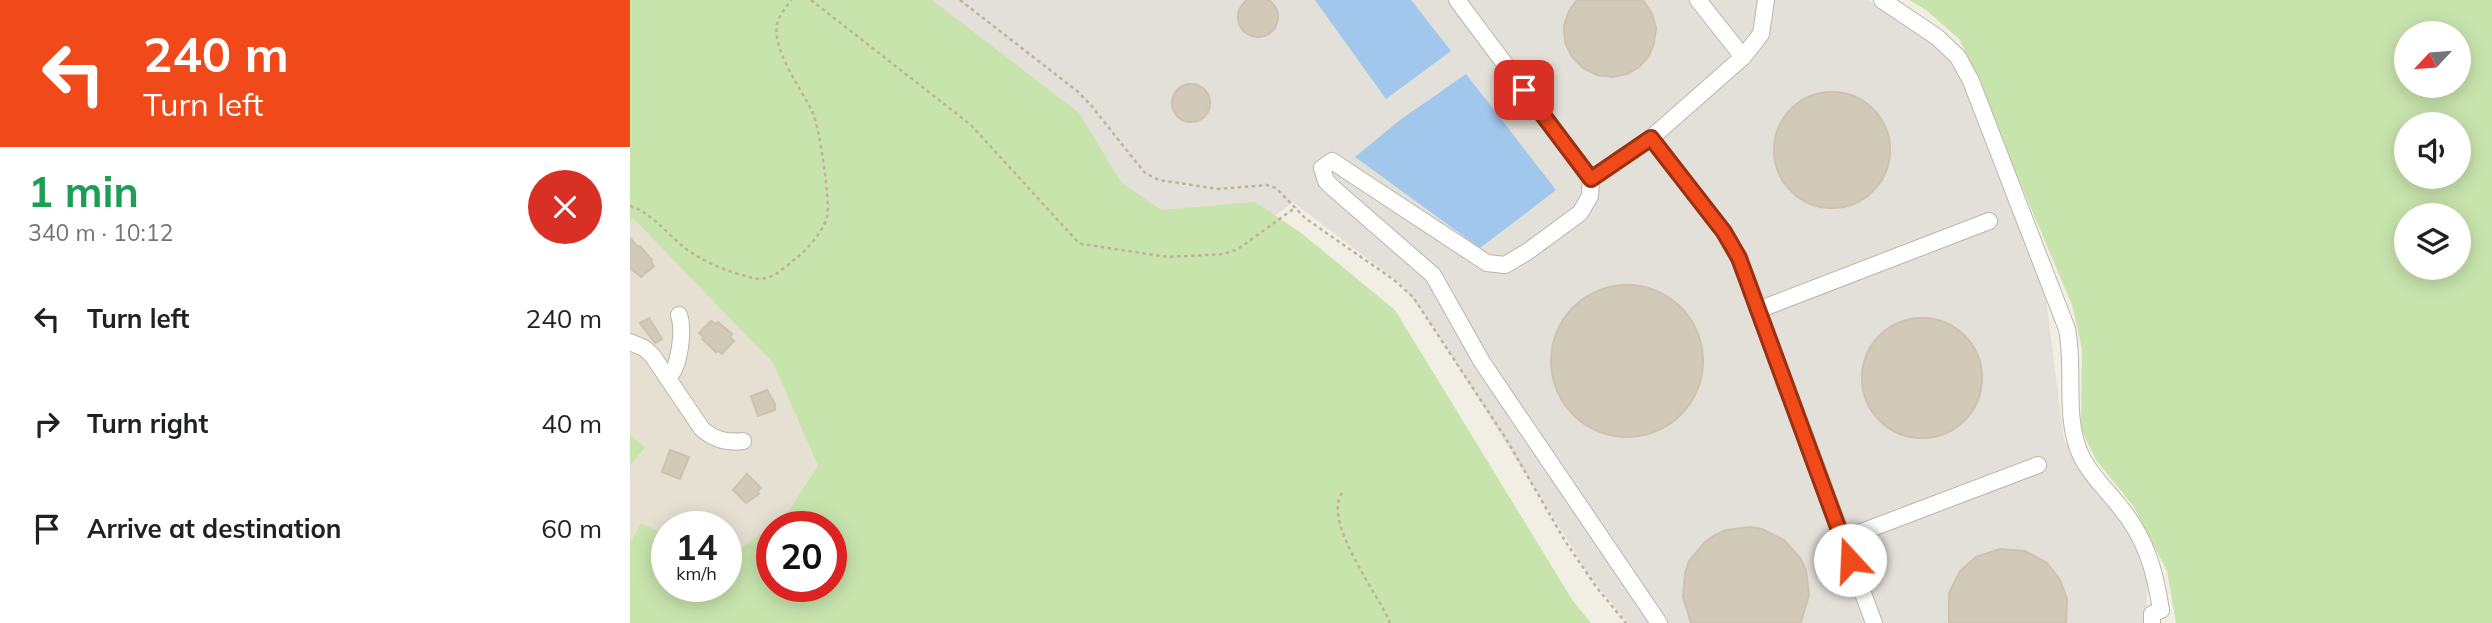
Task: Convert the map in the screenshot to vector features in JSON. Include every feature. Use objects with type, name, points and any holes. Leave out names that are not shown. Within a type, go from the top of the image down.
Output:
[{"type":"street","points":[[1457,0],[1591,179],[1590,196],[1580,213],[1527,253],[1505,265],[1487,263],[1332,161],[1322,168],[1326,181],[1433,275],[1482,362],[1658,623]]},
{"type":"street","points":[[1698,0],[1743,57]]},
{"type":"street","points":[[1591,179],[1651,138],[1743,57],[1761,34],[1766,0]]},
{"type":"street","points":[[1882,0],[1937,37],[1958,57],[1971,81],[2067,329],[2070,346],[2072,425],[2080,454],[2097,481],[2133,524],[2152,564],[2161,610],[2152,614],[2152,623]]},
{"type":"street","points":[[1651,138],[1732,244],[1874,623]]},
{"type":"street","points":[[1758,310],[1989,221]]},
{"type":"street","points":[[668,377],[675,368],[682,331],[679,316]]},
{"type":"street","points":[[630,342],[644,348],[668,377],[702,429],[711,437],[732,443],[743,441]]},
{"type":"street","points":[[1843,539],[2038,465]]},
{"type":"path","points":[[630,206],[659,224],[686,249],[707,261],[755,279],[768,278],[778,273],[803,253],[823,227],[829,205],[817,121],[794,81],[780,49],[776,27],[791,0]]},
{"type":"path","points":[[811,0],[971,125],[1082,244],[1168,257],[1223,254],[1238,249],[1296,207]]},
{"type":"path","points":[[960,0],[1077,91],[1144,172],[1151,176],[1218,189],[1267,185],[1282,192],[1324,232],[1364,258],[1413,298],[1505,437],[1565,541],[1597,588],[1626,623]]},
{"type":"path","points":[[1342,493],[1337,501],[1338,517],[1359,567],[1390,623]]},
{"type":"shaded area","points":[[820,0],[1868,0],[1909,24],[1954,63],[1972,94],[2046,299],[2064,440],[2095,492],[2121,520],[2143,558],[2148,586],[2145,623],[1628,623],[1592,579],[1432,325],[1402,285],[1293,202],[1234,247],[1171,253]]},
{"type":"shaded area","points":[[633,217],[773,363],[818,466],[788,511],[756,511],[756,537],[742,547],[742,511],[651,511],[651,528],[641,523],[630,543],[630,222]]},
{"type":"green space","points":[[630,0],[932,0],[1079,113],[1121,182],[1161,210],[1255,202],[1300,232],[1395,310],[1573,601],[1591,623],[630,623],[630,543],[641,523],[651,528],[651,602],[742,602],[742,547],[756,537],[756,602],[847,602],[847,511],[788,511],[818,466],[773,363],[633,218],[630,222]]},
{"type":"green space","points":[[1909,0],[2492,0],[2492,623],[2176,623],[2167,571],[2134,507],[2096,460],[2081,429],[2082,349],[2072,305],[1960,40],[1926,10]]},
{"type":"green space","points":[[630,435],[645,447],[630,466]]},
{"type":"water","points":[[1315,0],[1411,0],[1451,51],[1386,99]]},
{"type":"water","points":[[1466,74],[1556,190],[1480,248],[1355,157],[1400,120]]},
{"type":"building","points":[[1251,-1],[1265,-1],[1272,3],[1278,17],[1272,31],[1258,37],[1244,31],[1238,17],[1244,3]]},
{"type":"building","points":[[1577,0],[1643,0],[1652,14],[1656,28],[1649,56],[1639,67],[1627,74],[1612,77],[1597,75],[1583,68],[1572,57],[1565,42],[1564,26],[1569,11]]},
{"type":"building","points":[[1191,84],[1205,89],[1210,103],[1205,117],[1191,122],[1177,117],[1172,103],[1177,89]]},
{"type":"building","points":[[1832,92],[1854,96],[1873,109],[1886,128],[1890,150],[1886,172],[1873,191],[1854,204],[1832,208],[1810,204],[1791,191],[1778,172],[1774,150],[1778,128],[1791,109],[1810,96]]},
{"type":"building","points":[[630,238],[652,260],[654,266],[641,277],[630,268]]},
{"type":"building","points":[[1627,285],[1656,291],[1681,307],[1697,332],[1703,361],[1697,390],[1681,415],[1656,431],[1627,437],[1598,431],[1573,415],[1557,390],[1551,361],[1557,332],[1573,307],[1598,291]]},
{"type":"building","points":[[649,318],[662,339],[655,343],[640,323]]},
{"type":"building","points":[[1922,318],[1945,323],[1964,336],[1977,355],[1982,378],[1977,401],[1964,420],[1945,433],[1922,438],[1899,433],[1880,420],[1867,401],[1862,378],[1867,355],[1880,336],[1899,323]]},
{"type":"building","points":[[711,321],[716,324],[718,322],[732,334],[730,337],[734,341],[722,354],[716,352],[699,333]]},
{"type":"building","points":[[767,390],[775,404],[775,410],[758,416],[751,396]]},
{"type":"building","points":[[670,450],[689,457],[680,479],[662,472]]},
{"type":"building","points":[[747,474],[761,488],[759,494],[746,503],[733,490]]},
{"type":"building","points":[[1750,527],[1762,529],[1784,540],[1801,559],[1806,571],[1809,595],[1800,623],[1691,623],[1683,597],[1689,561],[1705,542],[1715,535],[1726,530]]},
{"type":"building","points":[[2000,549],[2025,551],[2047,563],[2060,580],[2067,599],[2066,623],[1949,623],[1949,593],[1960,571],[1976,557]]},
{"type":"route","points":[[1524,90],[1591,179],[1651,138],[1732,244],[1850,560]]}]
